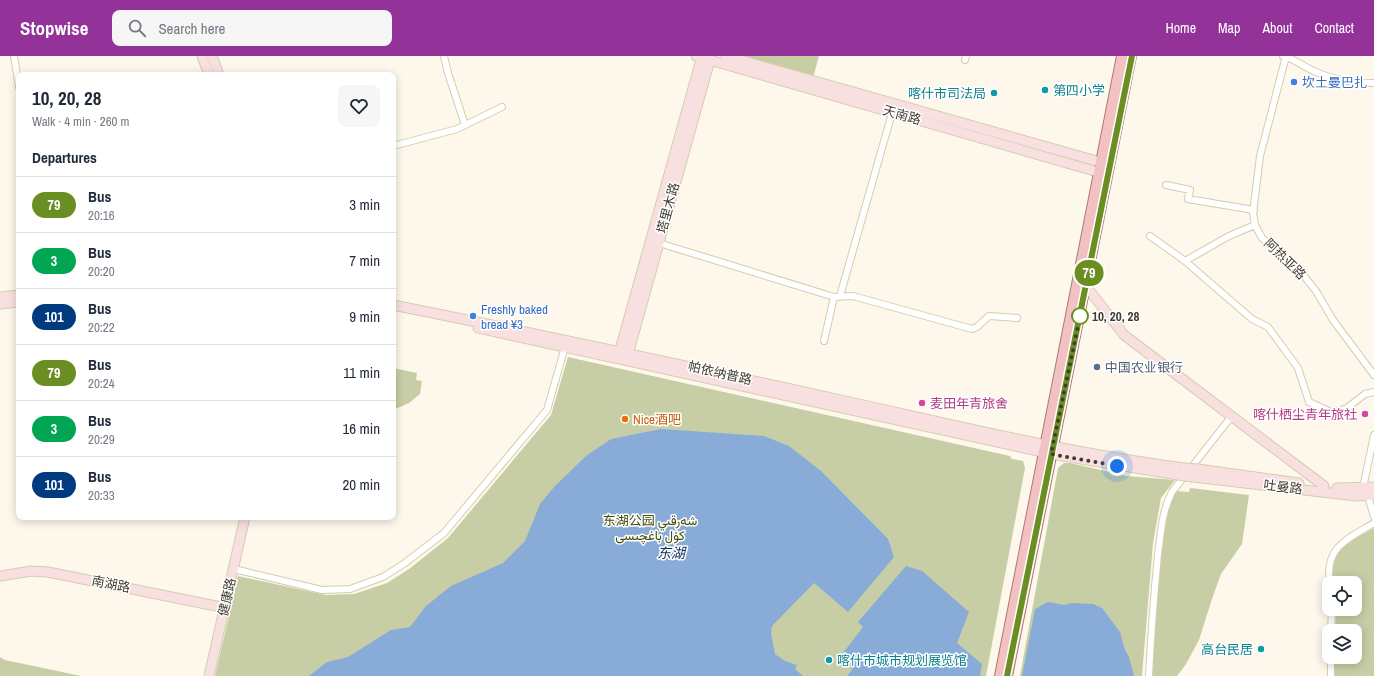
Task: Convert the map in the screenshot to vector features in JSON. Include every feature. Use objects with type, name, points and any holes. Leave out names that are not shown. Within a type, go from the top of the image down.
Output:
[{"type":"main road","points":[[202,56],[208,72]]},
{"type":"main road","points":[[212,56],[218,72]]},
{"type":"main road","name":"天南路","points":[[726,56],[1104,169]]},
{"type":"main road","points":[[1007,676],[1048,450],[1086,286],[1122,56]]},
{"type":"main road","points":[[1000,676],[1048,450],[1104,169],[1132,56]]},
{"type":"main road","name":"天南路","points":[[703,57],[892,113],[1104,169]]},
{"type":"main road","name":"塔里木路","points":[[623,356],[659,243],[703,57]]},
{"type":"main road","name":"塔里木路","points":[[623,356],[703,57]]},
{"type":"main road","points":[[1086,286],[1124,335],[1324,486]]},
{"type":"main road","points":[[0,296],[16,295]]},
{"type":"main road","points":[[0,304],[16,302]]},
{"type":"main road","name":"帕依纳普路","points":[[396,306],[1048,450]]},
{"type":"main road","name":"帕依纳普路","points":[[396,310],[565,347],[623,356]]},
{"type":"main road","points":[[1048,450],[1130,461],[1181,472],[1195,473]]},
{"type":"main road","name":"吐曼路","points":[[1195,473],[1324,486],[1368,493]]},
{"type":"main road","name":"吐曼路","points":[[1195,473],[1368,493]]},
{"type":"main road","name":"吐曼路","points":[[1368,493],[1374,487]]},
{"type":"main road","name":"健康路","points":[[205,676],[239,520]]},
{"type":"main road","name":"健康路","points":[[209,676],[244,520]]},
{"type":"main road","name":"南湖路","points":[[0,576],[31,571],[48,572],[221,606]]},
{"type":"street","points":[[14,56],[17,72]]},
{"type":"street","points":[[444,56],[465,125]]},
{"type":"street","points":[[1285,56],[1314,71],[1335,79],[1355,83],[1374,83]]},
{"type":"street","name":"阿热亚路","points":[[1285,56],[1260,156],[1254,210],[1255,225],[1262,238],[1300,271],[1312,285],[1333,320],[1374,375]]},
{"type":"street","points":[[396,145],[458,129],[502,107]]},
{"type":"street","points":[[824,341],[892,113]]},
{"type":"street","points":[[1166,184],[1190,190],[1188,199],[1254,210]]},
{"type":"street","points":[[1185,261],[1229,236],[1255,225]]},
{"type":"street","points":[[1150,236],[1185,261],[1252,319],[1268,327],[1298,368],[1309,402],[1333,413],[1347,408],[1365,394],[1374,392]]},
{"type":"street","points":[[659,243],[837,297],[853,296],[972,329],[977,327],[989,316],[1017,318]]},
{"type":"street","points":[[234,569],[322,590],[350,589],[383,578],[405,564],[444,532],[547,410],[565,347]]},
{"type":"street","points":[[1149,676],[1155,584],[1163,516],[1168,500],[1172,492],[1231,417]]},
{"type":"street","points":[[1374,435],[1368,493],[1374,517]]},
{"type":"street","points":[[1329,576],[1332,555],[1341,543],[1374,523]]},
{"type":"street","points":[[1331,664],[1331,676]]},
{"type":"green space","points":[[726,56],[819,56],[812,81]]},
{"type":"green space","name":"东湖公园 شەرقىي كۆل باغچىسى","points":[[568,357],[1010,456],[1012,459],[1023,461],[1025,468],[986,676],[215,676],[238,576],[326,595],[354,594],[387,583],[409,569],[448,538],[551,415]]},
{"type":"green space","points":[[396,369],[417,373],[416,380],[422,381],[420,394],[409,403],[396,409]]},
{"type":"green space","points":[[1064,463],[1070,463],[1127,476],[1175,480],[1161,498],[1153,543],[1142,676],[1020,676],[1058,468]]},
{"type":"green space","points":[[1190,488],[1249,495],[1242,544],[1221,574],[1199,640],[1186,664],[1177,676],[1151,676],[1158,579],[1167,518],[1170,505],[1176,491],[1189,492]]},
{"type":"green space","points":[[1374,528],[1374,676],[1331,676],[1331,664],[1362,664],[1362,624],[1335,624],[1336,616],[1362,616],[1362,576],[1331,576],[1333,561],[1336,554],[1348,543]]},
{"type":"green space","points":[[0,657],[5,660],[81,676],[0,676]]},
{"type":"water","name":"东湖","points":[[661,429],[764,436],[789,446],[821,471],[888,539],[894,557],[848,612],[814,583],[772,626],[771,633],[775,654],[785,661],[797,665],[795,669],[803,676],[309,676],[327,662],[348,657],[391,630],[410,627],[426,606],[451,586],[503,563],[525,541],[540,504],[555,486],[586,456],[611,439]]},
{"type":"water","points":[[906,566],[922,571],[969,612],[957,643],[982,664],[980,676],[847,676],[852,670],[843,653],[863,627],[858,622]]},
{"type":"water","points":[[1048,602],[1064,605],[1072,603],[1093,604],[1102,608],[1120,632],[1134,676],[1022,676],[1035,609]]},
{"type":"bus line","name":"79","points":[[1007,676],[1132,56]]},
{"type":"place","name":"坎土曼巴扎","points":[[1294,82]]},
{"type":"place","name":"第四小学","points":[[1045,90]]},
{"type":"place","name":"喀什市司法局","points":[[994,93]]},
{"type":"place","name":"Freshly baked bread ¥3","points":[[473,316]]},
{"type":"place","name":"10, 20, 28","points":[[1080,316]]},
{"type":"place","name":"中国农业银行","points":[[1097,367]]},
{"type":"place","name":"麦田年青旅舍","points":[[922,403]]},
{"type":"place","name":"喀什栖尘青年旅社","points":[[1365,414]]},
{"type":"place","name":"Nice酒吧","points":[[625,419]]},
{"type":"place","name":"高台民居","points":[[1261,649]]},
{"type":"place","name":"喀什市城市规划展览馆","points":[[829,660]]},
{"type":"route","points":[[1080,316],[1081,312],[1051,454],[1117,466]]}]
